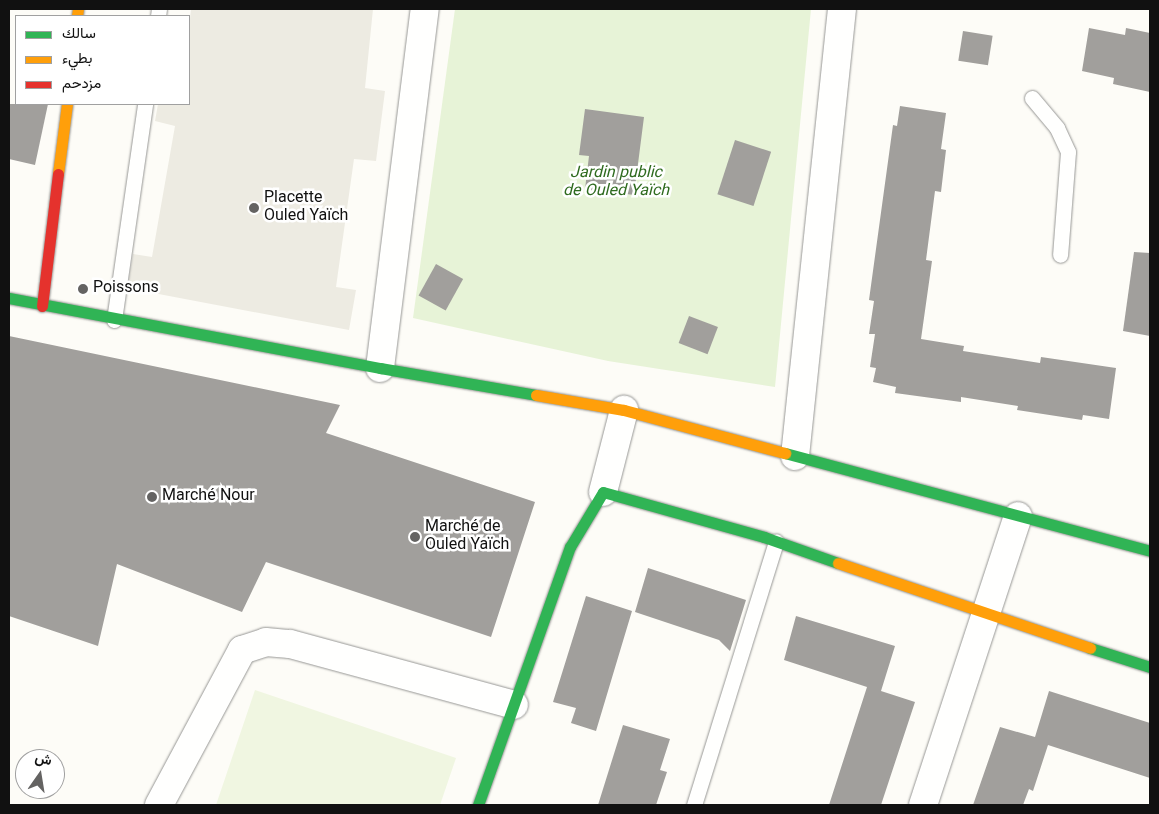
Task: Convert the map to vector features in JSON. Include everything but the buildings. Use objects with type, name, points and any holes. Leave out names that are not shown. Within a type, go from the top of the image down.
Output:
[{"type":"street","points":[[380,368],[425,9]]},
{"type":"street","points":[[795,456],[842,9]]},
{"type":"street","points":[[42,306],[67,105]]},
{"type":"street","points":[[9,298],[114,320],[624,410],[1150,551]]},
{"type":"street","points":[[478,805],[570,547],[603,492],[624,410]]},
{"type":"street","points":[[603,492],[776,541],[985,614],[1150,668]]},
{"type":"street","points":[[923,805],[1018,516]]},
{"type":"street","points":[[160,805],[242,650],[266,642],[290,644],[514,705]]},
{"type":"lane","points":[[1032,98],[1057,128],[1068,152],[1060,256]]},
{"type":"lane","points":[[114,320],[145,105]]},
{"type":"lane","points":[[694,805],[776,541]]},
{"type":"green space","name":"Jardin public de Ouled Yaïch","points":[[455,9],[811,9],[775,387],[608,361],[413,318]]},
{"type":"green space","points":[[255,690],[456,758],[440,805],[216,805]]},
{"type":"shaded area","name":"Placette Ouled Yaïch","points":[[191,9],[373,9],[365,88],[385,91],[376,161],[354,159],[336,287],[356,290],[349,330],[127,288],[133,254],[152,257],[175,126],[155,121],[158,105],[190,105]]},
{"type":"traffic: fast","points":[[9,298],[380,368],[536,395]]},
{"type":"traffic: fast","points":[[785,453],[1150,551]]},
{"type":"traffic: fast","points":[[478,805],[570,547],[603,492],[764,537],[838,563]]},
{"type":"traffic: fast","points":[[1090,648],[1150,667]]},
{"type":"traffic: slow","points":[[77,15],[78,9]]},
{"type":"traffic: slow","points":[[58,174],[67,105]]},
{"type":"traffic: slow","points":[[536,395],[624,410],[785,453]]},
{"type":"traffic: slow","points":[[838,563],[1090,648]]},
{"type":"traffic: jam","points":[[42,306],[58,174]]},
{"type":"place","name":"Placette Ouled Yaïch","points":[[254,208]]},
{"type":"place","name":"Poissons","points":[[83,289]]},
{"type":"place","name":"Marché Nour","points":[[152,497]]},
{"type":"place","name":"Marché de Ouled Yaïch","points":[[415,537]]}]
